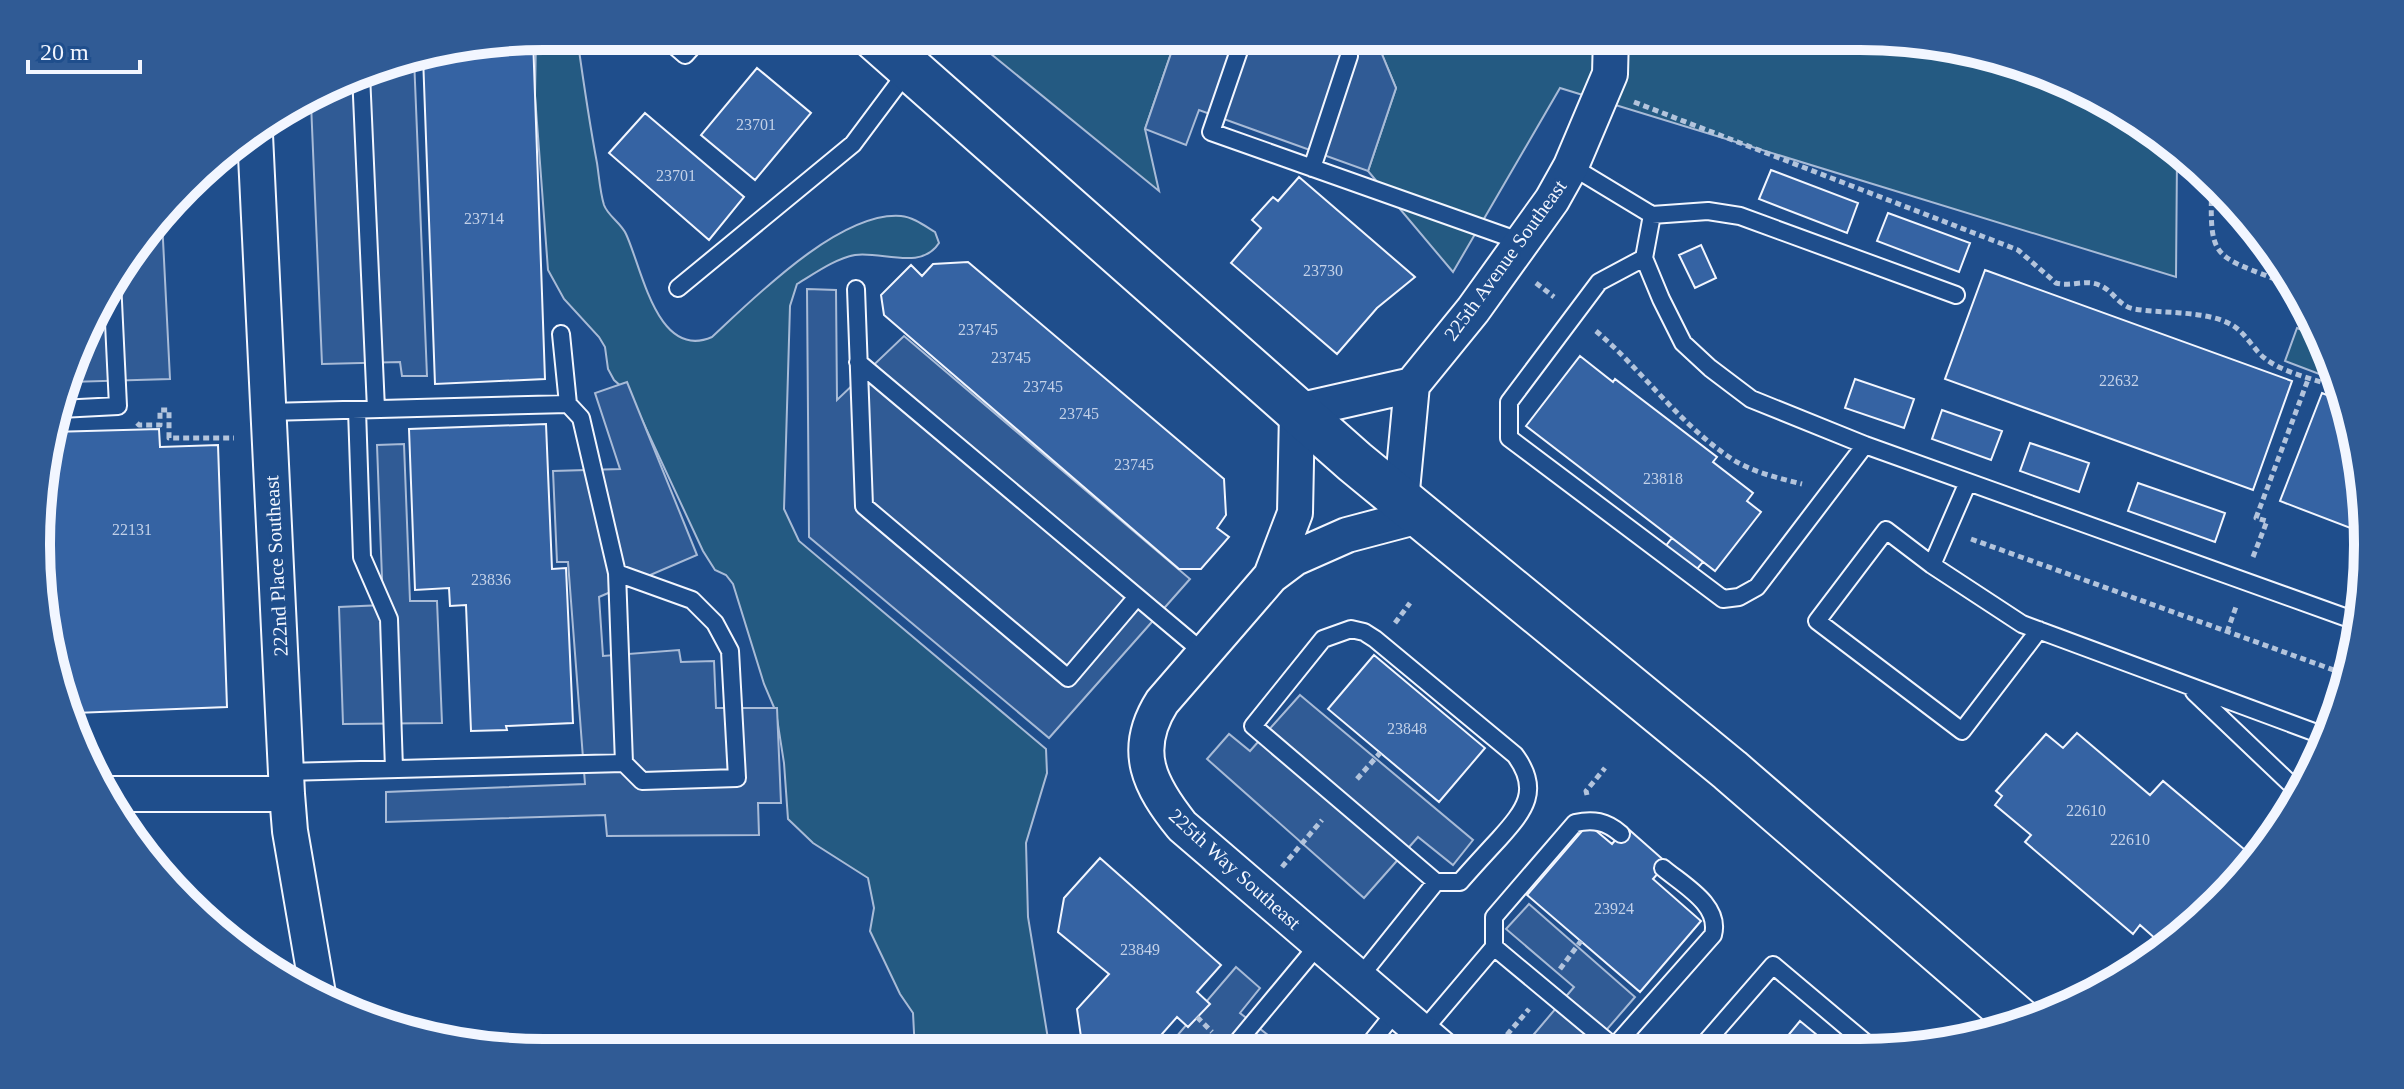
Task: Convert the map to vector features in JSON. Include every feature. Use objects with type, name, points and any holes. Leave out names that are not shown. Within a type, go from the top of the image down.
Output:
[{"type":"main road","points":[[889,50],[1297,411],[1410,508],[1730,770],[2012,1015]]},
{"type":"street","name":"225th Avenue Southeast","points":[[1412,385],[1552,200],[1571,166],[1610,74],[1611,50]]},
{"type":"street","name":"222nd Place Southeast","points":[[255,143],[286,783],[290,831],[316,983]]},
{"type":"street","points":[[1412,385],[1410,508],[1295,558],[1271,576],[1295,513],[1297,411],[1412,385]]},
{"type":"street","name":"225th Way Southeast","points":[[1271,576],[1153,716],[1147,747],[1150,779],[1159,798],[1182,826],[1421,1031]]},
{"type":"street","points":[[117,793],[286,783]]},
{"type":"lane","points":[[1239,50],[1211,132],[1312,168],[1515,252]]},
{"type":"lane","points":[[1312,168],[1349,56]]},
{"type":"lane","points":[[678,288],[853,144],[910,68]]},
{"type":"lane","points":[[362,85],[376,409]]},
{"type":"lane","points":[[1571,166],[1652,215],[1708,211],[1740,216],[1956,295]]},
{"type":"lane","points":[[1652,215],[1644,258],[1683,343],[1751,399],[1865,445],[2348,618]]},
{"type":"lane","points":[[1644,258],[1599,282],[1509,402],[1509,438],[1723,599],[1739,597],[1757,587],[1865,445]]},
{"type":"lane","points":[[856,289],[864,506],[1068,678],[1136,598]]},
{"type":"lane","points":[[69,409],[118,406],[113,303]]},
{"type":"lane","points":[[561,334],[568,404],[581,418],[617,573],[624,763],[642,781],[737,778],[730,651],[715,623],[692,600],[617,573]]},
{"type":"lane","points":[[858,362],[1204,653]]},
{"type":"lane","points":[[269,412],[568,404]]},
{"type":"lane","points":[[357,410],[362,557],[389,619],[394,769]]},
{"type":"lane","points":[[1932,565],[1968,482]]},
{"type":"lane","points":[[2039,630],[1962,731],[1817,621],[1886,530],[1932,565],[2022,624],[2039,630],[2316,733]]},
{"type":"lane","points":[[1351,629],[1375,639],[1515,755],[1525,769],[1528,779],[1525,806],[1519,817],[1460,882],[1436,882],[1253,726],[1323,639],[1351,629]]},
{"type":"lane","points":[[2187,685],[2292,785]]},
{"type":"lane","points":[[286,783],[394,769],[624,763]]},
{"type":"lane","points":[[1397,1039],[1421,1031],[1494,947],[1494,917],[1575,823],[1589,820],[1603,823],[1621,834]]},
{"type":"lane","points":[[1621,1039],[1713,935],[1715,928],[1708,906],[1663,868]]},
{"type":"lane","points":[[1359,978],[1436,882]]},
{"type":"lane","points":[[1240,1039],[1319,944]]},
{"type":"lane","points":[[1494,947],[1604,1039]]},
{"type":"lane","points":[[1709,1039],[1773,965],[1861,1039]]},
{"type":"path","points":[[1603,90],[2018,250],[2056,283],[2100,285],[2122,305],[2134,309],[2173,312],[2232,325],[2266,359],[2327,383]]},
{"type":"path","points":[[2211,197],[2210,227],[2214,245],[2225,259],[2277,280]]},
{"type":"path","points":[[1515,252],[1687,423],[1732,460],[1760,473],[1829,492]]},
{"type":"path","points":[[2227,632],[2267,521],[2256,518],[2309,377]]},
{"type":"path","points":[[139,425],[160,425],[160,410],[169,410],[169,438],[230,438]]},
{"type":"path","points":[[1947,530],[2337,671]]},
{"type":"shaded area","points":[[536,50],[579,50],[604,205],[626,234],[654,307],[678,336],[693,341],[712,337],[799,260],[852,227],[877,218],[901,216],[935,232],[939,243],[922,256],[855,255],[832,263],[797,284],[790,306],[784,509],[799,541],[1046,749],[1047,773],[1026,843],[1028,917],[1048,1039],[914,1039],[913,1013],[900,994],[870,931],[874,908],[868,878],[813,843],[788,819],[776,712],[764,684],[733,584],[726,575],[715,570],[703,551],[630,394],[614,380],[608,369],[605,347],[564,299],[548,270],[535,96]]},
{"type":"shaded area","points":[[986,50],[1172,50],[1145,129],[1159,191]]},
{"type":"shaded area","points":[[1172,50],[1380,50],[1396,88],[1368,171],[1199,110],[1186,145],[1145,129]]},
{"type":"shaded area","points":[[1380,50],[1860,50],[1924,54],[1987,67],[2049,88],[2107,116],[2177,165],[2176,277],[1560,88],[1453,272],[1368,171],[1396,88]]},
{"type":"shaded area","points":[[414,68],[427,376],[402,376],[400,362],[322,364],[311,109],[355,88]]},
{"type":"shaded area","points":[[163,230],[170,379],[78,382],[116,297]]},
{"type":"shaded area","points":[[807,289],[836,290],[837,400],[904,336],[1190,579],[1049,738],[809,537]]},
{"type":"shaded area","points":[[2297,328],[2306,332],[2324,376],[2285,361]]},
{"type":"shaded area","points":[[627,382],[697,555],[599,597],[603,656],[679,650],[681,662],[714,661],[716,708],[777,708],[781,803],[758,803],[759,835],[607,836],[605,815],[386,822],[386,792],[585,784],[568,562],[557,562],[553,471],[620,469],[595,393]]},
{"type":"shaded area","points":[[404,444],[410,601],[437,601],[442,723],[343,724],[339,607],[383,605],[377,445]]},
{"type":"shaded area","points":[[1300,695],[1473,840],[1453,865],[1418,837],[1364,898],[1207,759],[1229,734],[1250,751]]},
{"type":"shaded area","points":[[1529,904],[1635,997],[1599,1039],[1530,1039],[1574,987],[1506,929]]},
{"type":"shaded area","points":[[1236,967],[1260,988],[1240,1013],[1273,1039],[1174,1039]]},
{"type":"building","points":[[533,50],[545,379],[435,384],[423,66],[480,54]]},
{"type":"building","points":[[757,68],[811,113],[755,180],[701,135]]},
{"type":"building","points":[[645,113],[744,197],[709,240],[609,153]]},
{"type":"building","points":[[1771,170],[1858,203],[1847,233],[1759,199]]},
{"type":"building","points":[[1299,177],[1415,277],[1377,308],[1337,354],[1231,263],[1261,228],[1252,220],[1273,197],[1278,201]]},
{"type":"building","points":[[1888,213],[1970,243],[1959,272],[1877,241]]},
{"type":"building","points":[[1701,245],[1716,278],[1695,288],[1679,255]]},
{"type":"building","points":[[968,262],[1224,479],[1226,515],[1217,528],[1229,537],[1201,569],[1179,569],[884,315],[881,295],[911,265],[922,276],[933,264]]},
{"type":"building","points":[[1985,270],[2292,381],[2253,490],[1945,379]]},
{"type":"building","points":[[1580,356],[1717,457],[1713,462],[1753,493],[1747,501],[1761,512],[1715,571],[1526,426]]},
{"type":"building","points":[[1855,379],[1914,399],[1904,428],[1845,408]]},
{"type":"building","points":[[2322,393],[2331,397],[2350,480],[2354,529],[2280,501]]},
{"type":"building","points":[[1942,410],[2002,431],[1991,460],[1932,439]]},
{"type":"building","points":[[546,424],[552,569],[566,568],[573,723],[471,731],[466,605],[450,606],[449,588],[415,590],[409,429]]},
{"type":"building","points":[[159,429],[160,447],[218,445],[227,707],[80,713],[60,641],[51,577],[51,512],[64,432]]},
{"type":"building","points":[[2030,443],[2089,463],[2079,492],[2020,471]]},
{"type":"building","points":[[2138,483],[2225,513],[2215,542],[2128,511]]},
{"type":"building","points":[[1672,538],[1703,562],[1692,575],[1661,552]]},
{"type":"building","points":[[1374,655],[1485,748],[1439,802],[1328,709]]},
{"type":"building","points":[[2077,733],[2150,795],[2163,781],[2247,852],[2209,894],[2157,940],[2140,925],[2133,934],[2025,842],[2031,835],[1995,805],[2002,796],[1996,791],[2046,734],[2063,748]]},
{"type":"building","points":[[1588,824],[1612,844],[1626,827],[1667,863],[1653,879],[1701,921],[1640,992],[1527,895]]},
{"type":"building","points":[[1100,858],[1221,965],[1197,992],[1210,1004],[1188,1027],[1177,1017],[1158,1039],[1081,1039],[1077,1009],[1109,974],[1058,932],[1064,898]]},
{"type":"building","points":[[1800,1021],[1822,1039],[1785,1039]]},
{"type":"building","points":[[1717,1032],[1725,1039],[1711,1039]]}]
